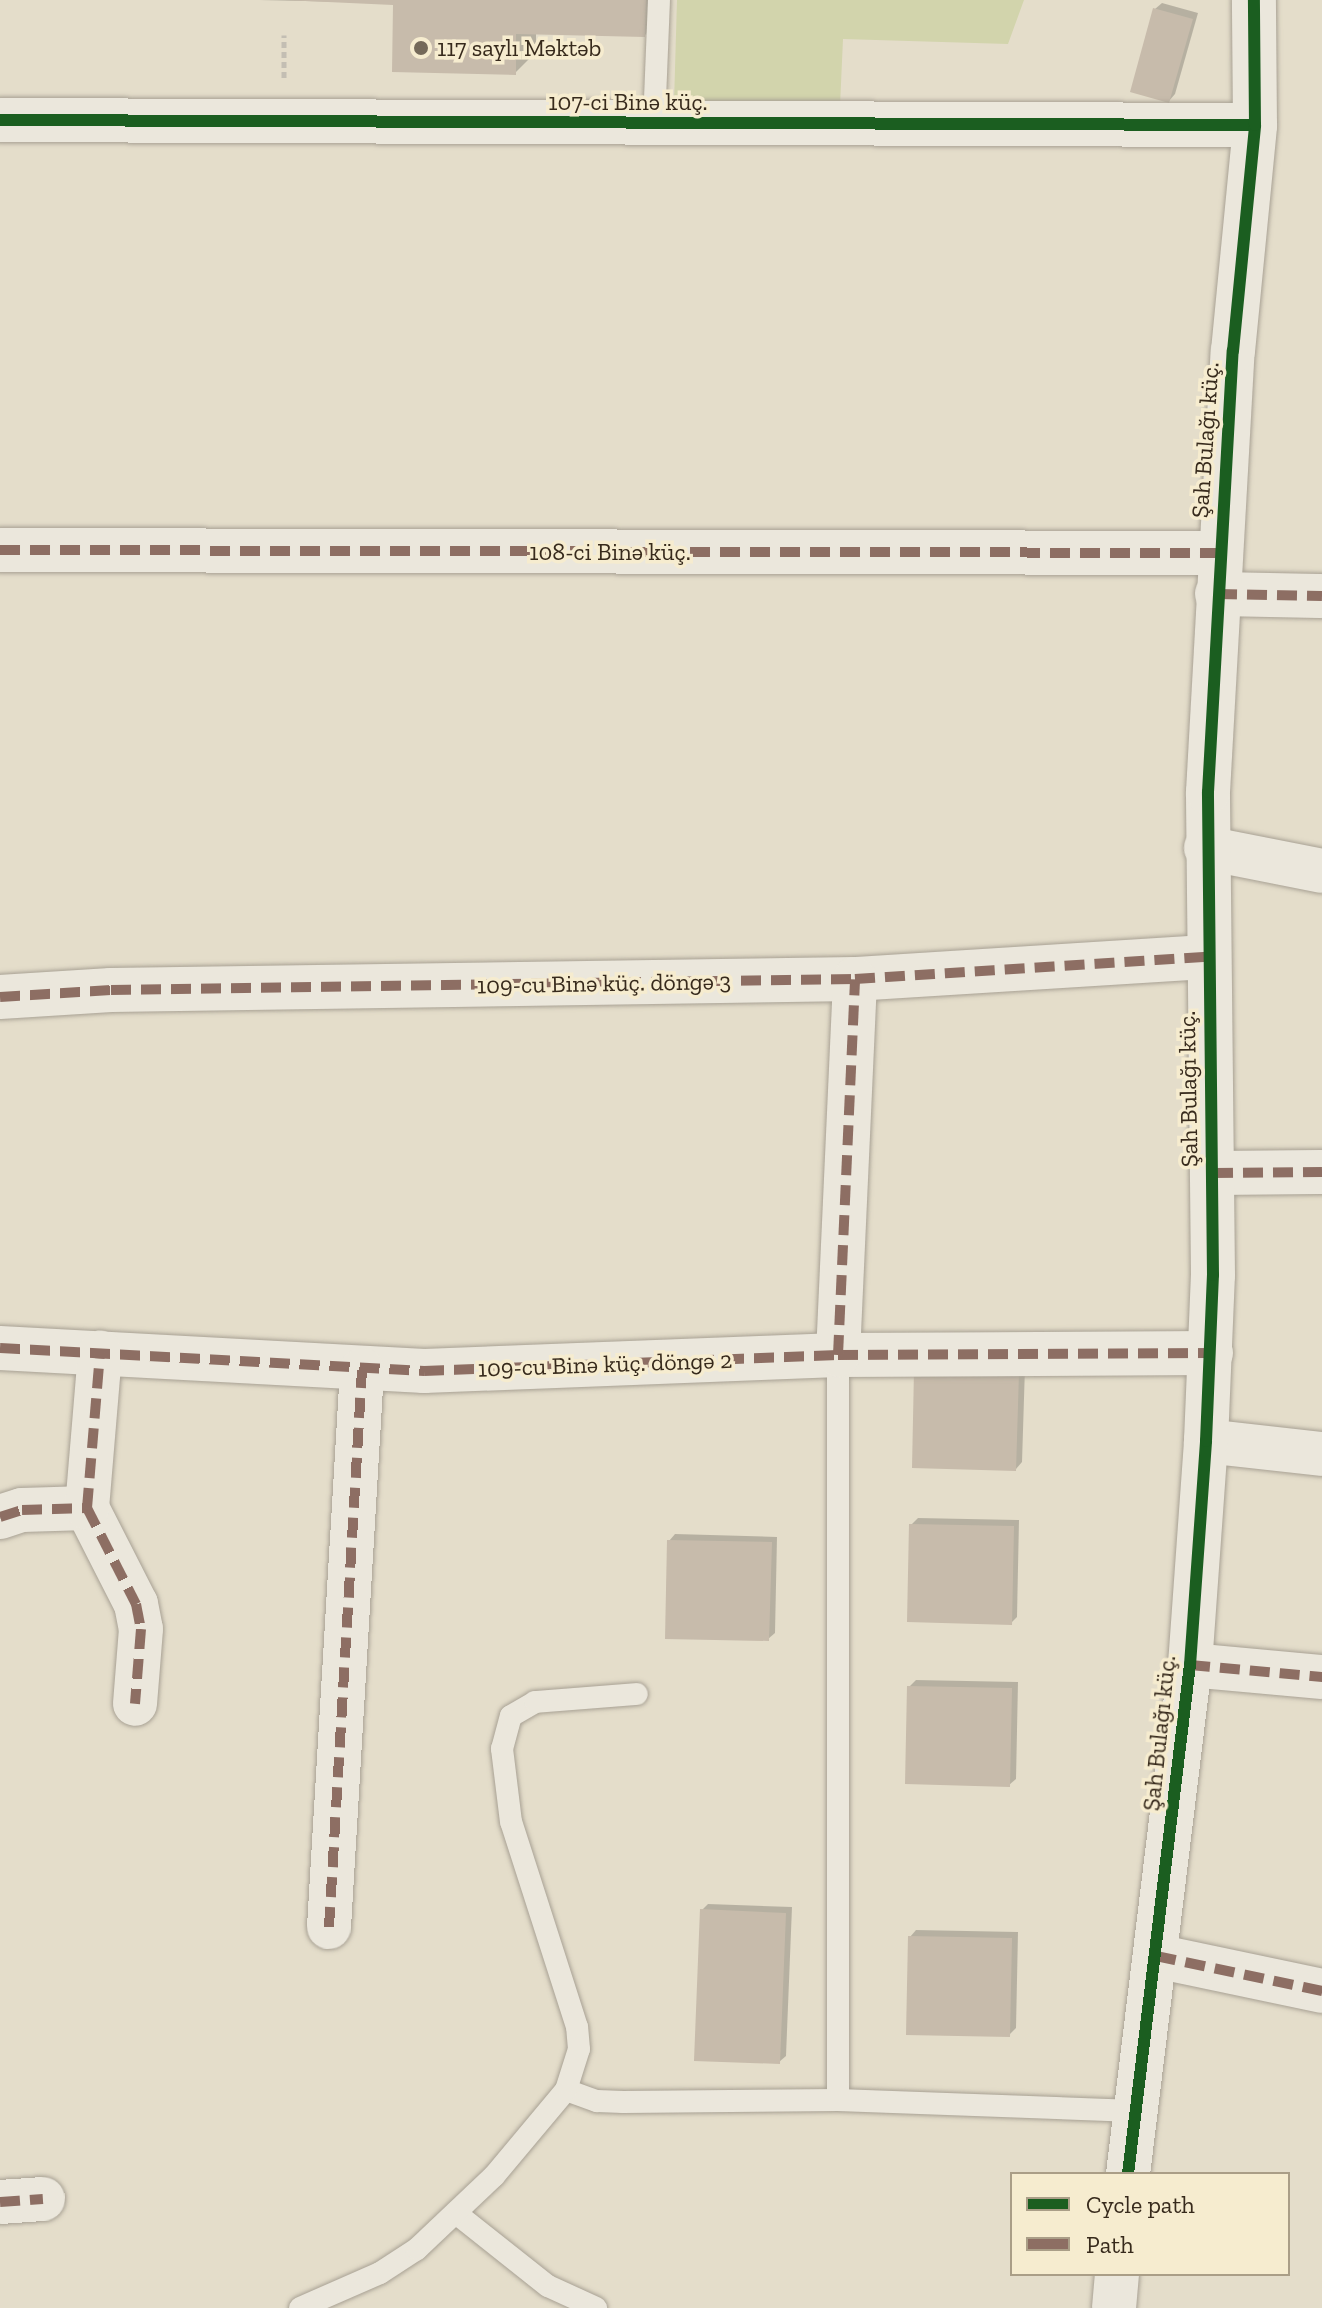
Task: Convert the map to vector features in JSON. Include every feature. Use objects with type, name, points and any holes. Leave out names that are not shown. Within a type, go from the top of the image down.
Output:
[{"type":"street","name":"Şah Bulağı küç.","points":[[1128,2172],[1190,1665],[1206,1441],[1211,1353],[1213,1173],[1206,848],[1218,574],[1255,125],[1254,0]]},
{"type":"street","name":"107-ci Binə küç.","points":[[0,120],[1255,125]]},
{"type":"street","name":"108-ci Binə küç.","points":[[0,550],[1218,574],[1322,596]]},
{"type":"street","points":[[1206,848],[1322,871]]},
{"type":"street","name":"109-cu Binə küç. döngə 3","points":[[0,997],[111,990],[855,979],[1207,957]]},
{"type":"street","points":[[838,1355],[855,979]]},
{"type":"street","points":[[1213,1173],[1322,1172]]},
{"type":"street","name":"109-cu Binə küç. döngə 2","points":[[0,1348],[362,1370],[838,1355],[1211,1353]]},
{"type":"street","points":[[100,1353],[87,1508],[136,1604],[141,1629],[135,1704]]},
{"type":"street","points":[[329,1927],[362,1370]]},
{"type":"street","points":[[1206,1441],[1322,1454]]},
{"type":"street","points":[[0,1517],[22,1510],[87,1508]]},
{"type":"street","points":[[1190,1665],[1322,1677]]},
{"type":"street","points":[[1156,1956],[1322,1991]]},
{"type":"street","points":[[0,2202],[43,2199]]},
{"type":"street","points":[[1114,2308],[1117,2276]]},
{"type":"lane","points":[[654,124],[659,0]]},
{"type":"lane","points":[[838,1355],[838,2100]]},
{"type":"lane","points":[[300,2308],[380,2273],[457,2214],[547,2118],[566,2090],[579,2049],[577,2027],[511,1822],[502,1749],[511,1716],[535,1702],[637,1694]]},
{"type":"lane","points":[[566,2090],[597,2101],[623,2102],[838,2100],[1135,2111]]},
{"type":"lane","points":[[457,2214],[548,2286],[596,2308]]},
{"type":"green space","points":[[677,0],[1024,0],[1008,44],[843,39],[840,106],[674,102]]},
{"type":"building","points":[[284,0],[646,0],[645,37],[516,34],[516,75],[392,72],[393,5]]},
{"type":"building","points":[[1153,8],[1193,19],[1169,103],[1130,92]]},
{"type":"building","points":[[914,1370],[1019,1372],[1016,1471],[912,1468]]},
{"type":"building","points":[[909,1524],[1014,1526],[1012,1625],[907,1622]]},
{"type":"building","points":[[667,1540],[772,1542],[769,1641],[665,1639]]},
{"type":"building","points":[[907,1686],[1012,1688],[1010,1787],[905,1784]]},
{"type":"building","points":[[700,1909],[786,1913],[780,2064],[694,2061]]},
{"type":"building","points":[[908,1936],[1012,1938],[1010,2037],[906,2035]]},
{"type":"marked path","points":[[0,550],[1220,553]]},
{"type":"marked path","points":[[1217,594],[1322,596]]},
{"type":"marked path","points":[[0,997],[111,990],[855,979],[1207,957]]},
{"type":"marked path","points":[[838,1355],[855,979]]},
{"type":"marked path","points":[[1213,1173],[1322,1172]]},
{"type":"marked path","points":[[0,1348],[424,1371],[838,1355],[1211,1353]]},
{"type":"marked path","points":[[0,1517],[22,1510],[87,1508],[100,1353]]},
{"type":"marked path","points":[[329,1927],[362,1370]]},
{"type":"marked path","points":[[87,1508],[136,1604],[141,1629],[135,1704]]},
{"type":"marked path","points":[[1190,1665],[1322,1677]]},
{"type":"marked path","points":[[1156,1956],[1322,1991]]},
{"type":"marked path","points":[[0,2202],[43,2199]]},
{"type":"cycle path","points":[[1128,2172],[1190,1665],[1206,1441],[1213,1275],[1208,792],[1233,351],[1255,125],[1254,0]]},
{"type":"cycle path","points":[[0,120],[1255,125]]},
{"type":"place","name":"117 saylı Məktəb","points":[[421,48]]}]
